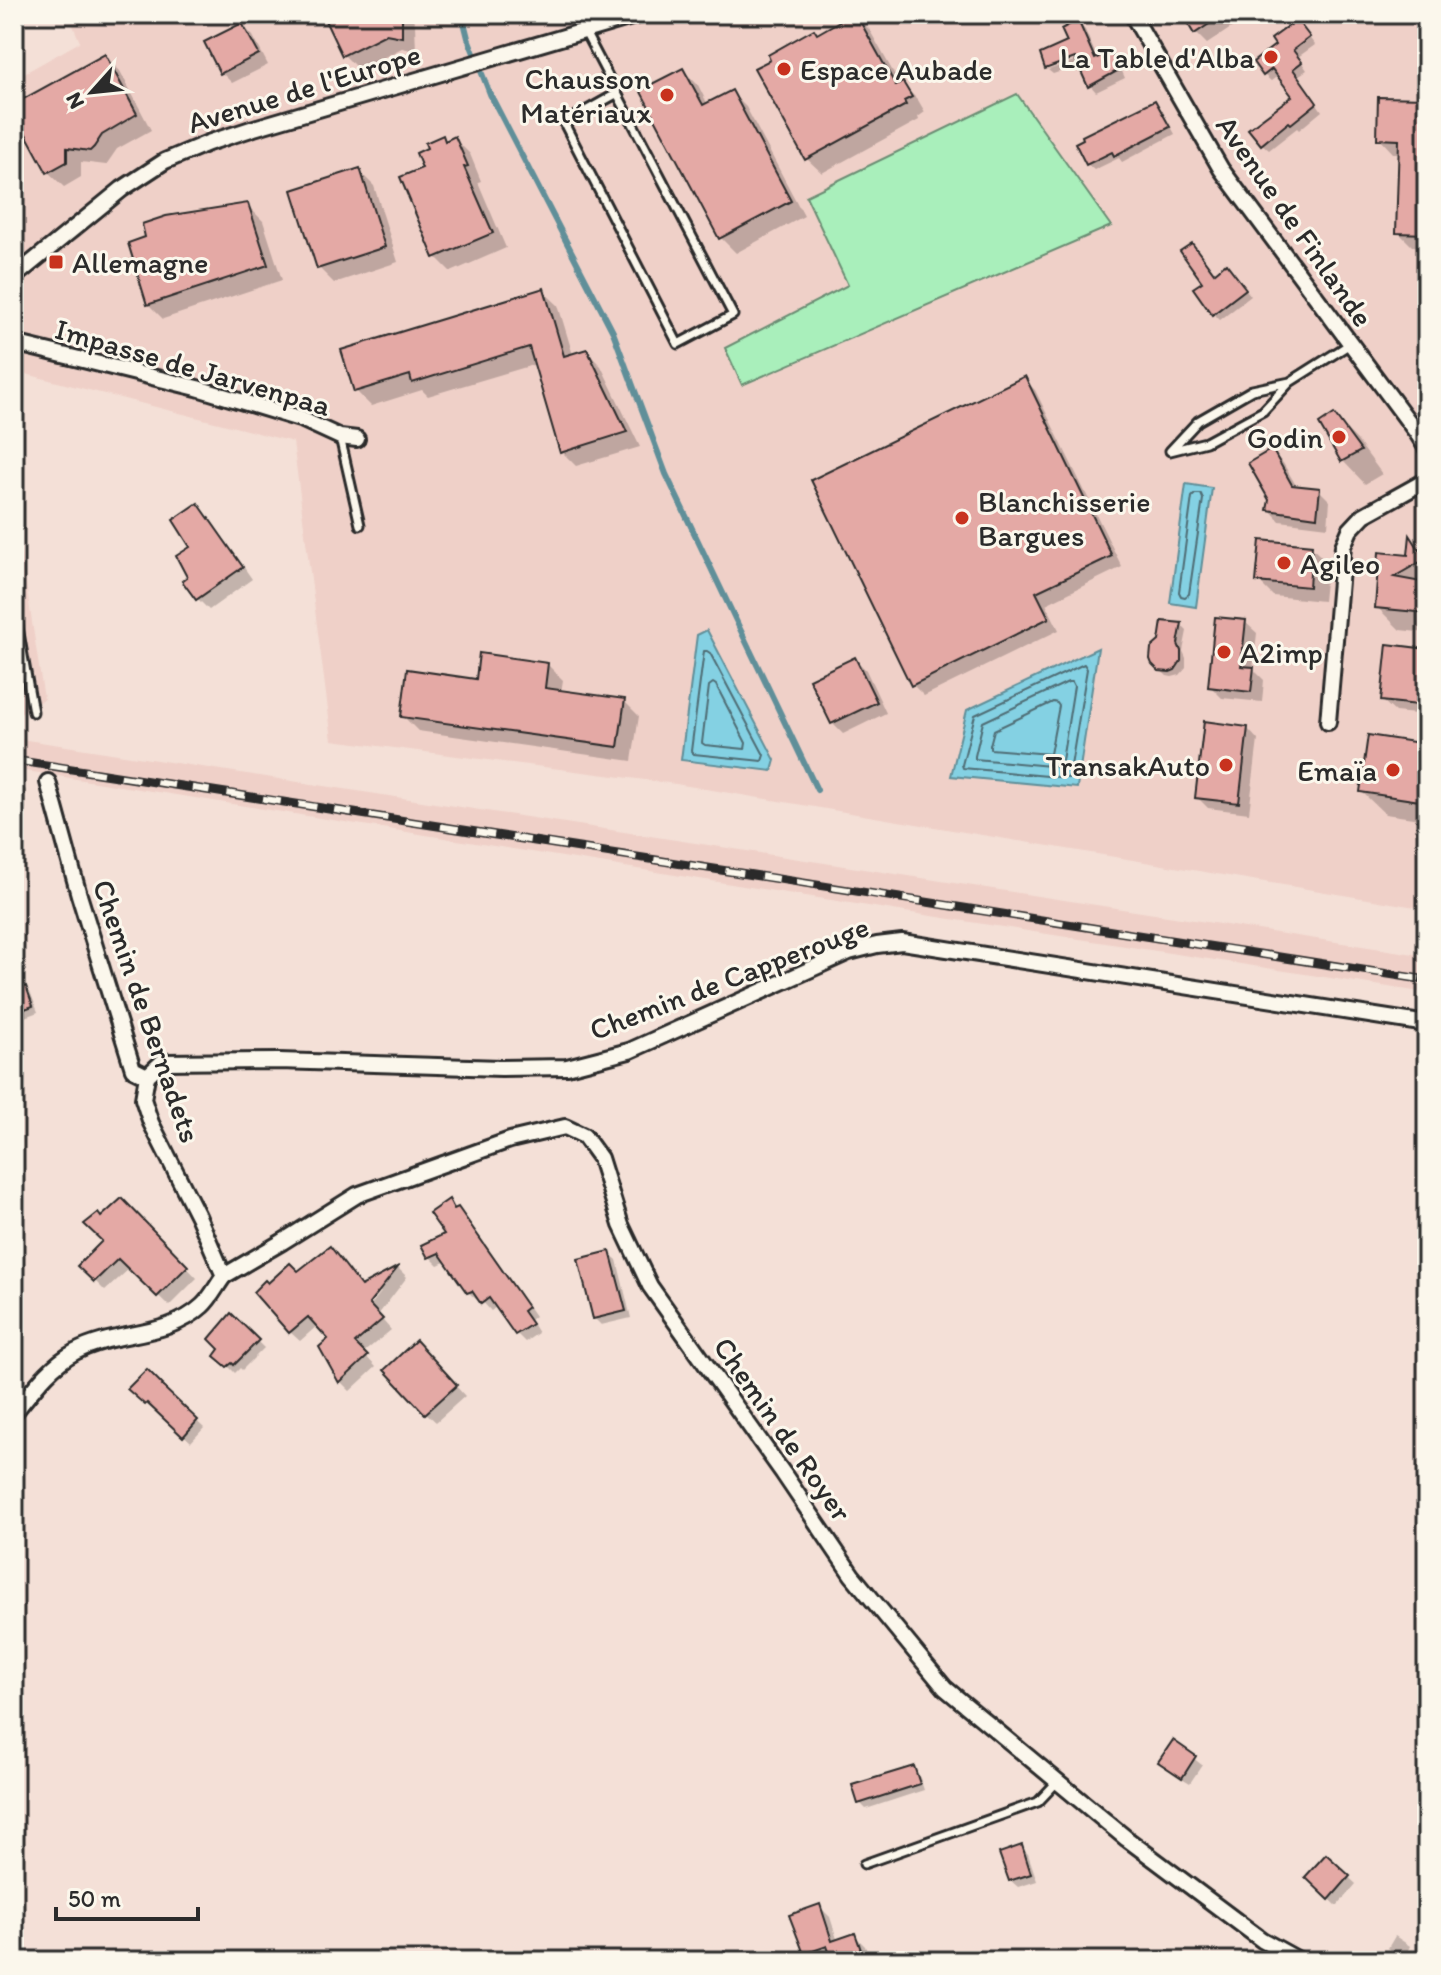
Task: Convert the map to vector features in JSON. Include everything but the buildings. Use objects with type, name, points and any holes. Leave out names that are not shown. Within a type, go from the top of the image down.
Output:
[{"type":"street","name":"Avenue de l'Europe","points":[[14,277],[122,189],[165,161],[243,131],[642,14]]},
{"type":"street","name":"Avenue de Finlande","points":[[1132,14],[1221,169],[1427,449]]},
{"type":"street","name":"Impasse de Jarvenpaa","points":[[14,343],[197,388],[303,420],[340,437],[357,439]]},
{"type":"street","points":[[1328,722],[1343,546],[1350,530],[1364,515],[1427,480]]},
{"type":"street","name":"Chemin de Bernadets","points":[[48,782],[133,1069],[147,1076],[143,1099],[151,1123],[224,1276]]},
{"type":"street","name":"Chemin de Capperouge","points":[[147,1076],[162,1062],[279,1061],[567,1067],[629,1051],[849,952],[902,942],[1427,1024]]},
{"type":"street","name":"Chemin de Royer","points":[[224,1276],[357,1195],[510,1140],[565,1127],[584,1136],[600,1158],[621,1225],[650,1286],[852,1575],[945,1688],[1127,1839],[1262,1940],[1300,1961]]},
{"type":"street","points":[[14,1413],[39,1381],[74,1353],[105,1339],[150,1332],[179,1322],[203,1305],[224,1276]]},
{"type":"lane","points":[[585,31],[733,315],[678,344],[564,123],[616,94]]},
{"type":"lane","points":[[1290,382],[1252,390],[1198,421],[1170,451],[1206,442],[1263,411],[1290,382],[1350,344]]},
{"type":"lane","points":[[340,437],[360,525]]},
{"type":"lane","points":[[14,605],[33,712]]},
{"type":"lane","points":[[864,1864],[1038,1802],[1058,1780]]},
{"type":"shaded area","points":[[68,14],[1427,14],[1427,909],[676,784],[332,740],[293,442],[14,371],[14,79],[80,42]]},
{"type":"shaded area","points":[[14,506],[44,699],[17,715],[14,714]]},
{"type":"shaded area","points":[[14,738],[1427,956],[1427,993],[14,769]]},
{"type":"green space","points":[[1017,94],[1111,226],[742,385],[725,348],[848,285],[806,196]]},
{"type":"water","points":[[1186,484],[1212,488],[1196,607],[1170,603]]},
{"type":"water","points":[[707,630],[775,760],[772,771],[681,760],[697,635]]},
{"type":"water","points":[[1098,648],[1077,788],[951,776],[967,710]]},
{"type":"waterway","points":[[462,14],[490,94],[613,332],[666,474],[817,790]]},
{"type":"railway","points":[[14,760],[1427,980]]},
{"type":"place","name":"La Table d'Alba","points":[[1271,57]]},
{"type":"place","name":"Espace Aubade","points":[[784,69]]},
{"type":"place","name":"Chausson Matériaux","points":[[667,95]]},
{"type":"place","name":"Allemagne","points":[[56,262]]},
{"type":"place","name":"Godin","points":[[1339,437]]},
{"type":"place","name":"Blanchisserie Bargues","points":[[962,518]]},
{"type":"place","name":"Agileo","points":[[1284,563]]},
{"type":"place","name":"A2imp","points":[[1224,652]]},
{"type":"place","name":"TransakAuto","points":[[1226,765]]},
{"type":"place","name":"Emaïa","points":[[1393,770]]}]
